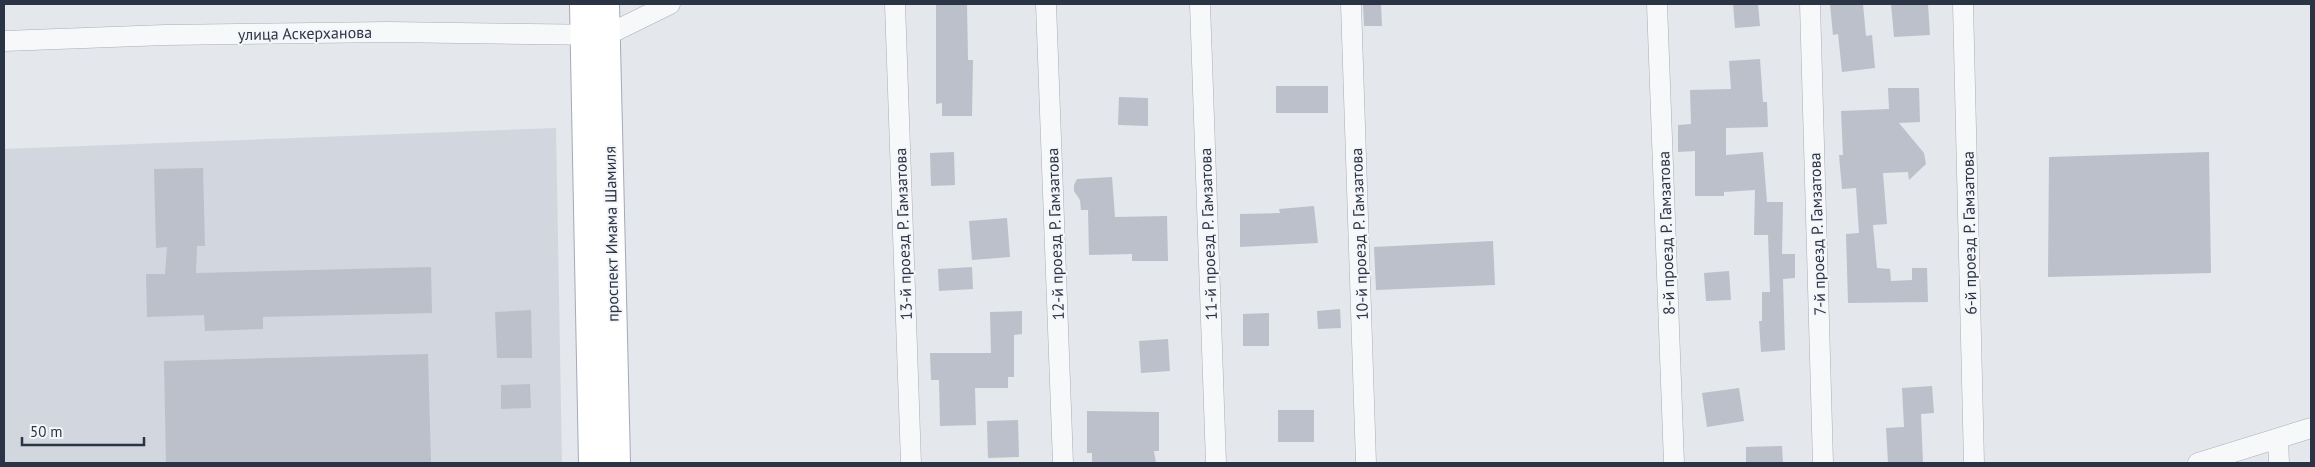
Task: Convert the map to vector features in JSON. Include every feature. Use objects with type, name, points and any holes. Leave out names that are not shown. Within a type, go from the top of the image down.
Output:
[{"type":"main road","name":"проспект Имама Шамиля","points":[[583,4],[595,35],[617,463]]},
{"type":"main road","name":"проспект Имама Шамиля","points":[[592,463],[595,35],[606,4]]},
{"type":"street","points":[[595,35],[670,4]]},
{"type":"street","name":"13-й проезд Р. Гамзатова","points":[[895,4],[911,463]]},
{"type":"street","name":"12-й проезд Р. Гамзатова","points":[[1046,4],[1063,463]]},
{"type":"street","name":"11-й проезд Р. Гамзатова","points":[[1200,4],[1216,463]]},
{"type":"street","name":"10-й проезд Р. Гамзатова","points":[[1351,4],[1366,463]]},
{"type":"street","name":"8-й проезд Р. Гамзатова","points":[[1657,4],[1674,463]]},
{"type":"street","name":"7-й проезд Р. Гамзатова","points":[[1810,4],[1823,463]]},
{"type":"street","name":"6-й проезд Р. Гамзатова","points":[[1963,4],[1974,463]]},
{"type":"street","name":"улица Аскерханова","points":[[4,41],[194,34],[388,32],[595,35]]},
{"type":"street","points":[[2198,463],[2311,428]]},
{"type":"street","points":[[2278,438],[2279,463]]},
{"type":"shaded area","points":[[556,128],[562,463],[4,463],[4,149]]},
{"type":"building","points":[[936,4],[967,4],[968,60],[973,60],[972,116],[942,116],[942,103],[936,104]]},
{"type":"building","points":[[1363,4],[1381,4],[1382,26],[1364,26]]},
{"type":"building","points":[[1733,4],[1758,4],[1760,26],[1735,28]]},
{"type":"building","points":[[1830,4],[1863,4],[1866,36],[1872,35],[1875,68],[1842,72],[1838,34],[1833,35]]},
{"type":"building","points":[[1891,4],[1928,4],[1930,35],[1894,37]]},
{"type":"building","points":[[1760,59],[1763,102],[1767,102],[1768,127],[1726,128],[1726,155],[1763,152],[1767,202],[1783,202],[1782,254],[1795,254],[1795,278],[1783,279],[1785,350],[1761,352],[1759,321],[1762,321],[1762,292],[1770,292],[1768,235],[1754,235],[1755,190],[1724,192],[1724,196],[1695,196],[1695,151],[1678,152],[1678,125],[1691,124],[1690,90],[1731,89],[1729,61]]},
{"type":"building","points":[[1276,86],[1328,86],[1328,113],[1276,113]]},
{"type":"building","points":[[1888,88],[1919,88],[1920,122],[1899,123],[1924,153],[1926,164],[1909,180],[1908,172],[1883,173],[1887,224],[1873,225],[1877,268],[1890,269],[1891,281],[1912,280],[1912,268],[1927,268],[1928,302],[1848,303],[1846,234],[1859,233],[1856,188],[1842,189],[1839,155],[1843,155],[1841,111],[1889,109]]},
{"type":"building","points":[[1119,97],[1148,98],[1148,126],[1118,125]]},
{"type":"building","points":[[954,152],[955,185],[931,186],[930,153]]},
{"type":"building","points":[[2209,152],[2211,273],[2048,277],[2049,157]]},
{"type":"building","points":[[203,168],[205,246],[197,246],[196,273],[431,267],[432,313],[263,317],[263,329],[205,331],[204,315],[147,317],[146,274],[165,274],[167,247],[156,248],[154,169]]},
{"type":"building","points":[[1112,177],[1115,217],[1167,216],[1168,261],[1132,261],[1132,254],[1089,255],[1088,210],[1081,210],[1080,200],[1074,191],[1074,185],[1077,179]]},
{"type":"building","points":[[1314,206],[1318,243],[1240,247],[1240,214],[1280,213],[1279,209]]},
{"type":"building","points":[[1007,218],[1010,257],[972,260],[969,221]]},
{"type":"building","points":[[1493,241],[1495,285],[1376,290],[1374,247]]},
{"type":"building","points":[[972,267],[973,289],[939,291],[938,269]]},
{"type":"building","points":[[1729,271],[1731,300],[1706,301],[1704,273]]},
{"type":"building","points":[[1340,309],[1341,328],[1318,329],[1317,311]]},
{"type":"building","points":[[531,310],[532,358],[497,358],[495,312]]},
{"type":"building","points":[[1022,311],[1022,334],[1014,335],[1014,377],[1008,377],[1008,388],[975,388],[976,425],[940,426],[939,380],[931,380],[930,353],[991,353],[990,312]]},
{"type":"building","points":[[1269,313],[1269,346],[1243,346],[1243,314]]},
{"type":"building","points":[[1168,339],[1170,371],[1141,373],[1139,341]]},
{"type":"building","points":[[428,354],[431,463],[166,463],[164,361]]},
{"type":"building","points":[[530,384],[531,408],[501,409],[501,385]]},
{"type":"building","points":[[1932,386],[1934,413],[1921,414],[1923,463],[1888,463],[1886,428],[1904,427],[1902,388]]},
{"type":"building","points":[[1739,388],[1744,421],[1707,427],[1702,393]]},
{"type":"building","points":[[1278,410],[1314,410],[1314,442],[1278,442]]},
{"type":"building","points":[[1087,411],[1159,412],[1159,451],[1154,451],[1156,463],[1092,463],[1092,453],[1087,453]]},
{"type":"building","points":[[1018,420],[1019,457],[988,458],[987,421]]},
{"type":"building","points":[[1782,446],[1783,463],[1746,463],[1746,447]]}]
